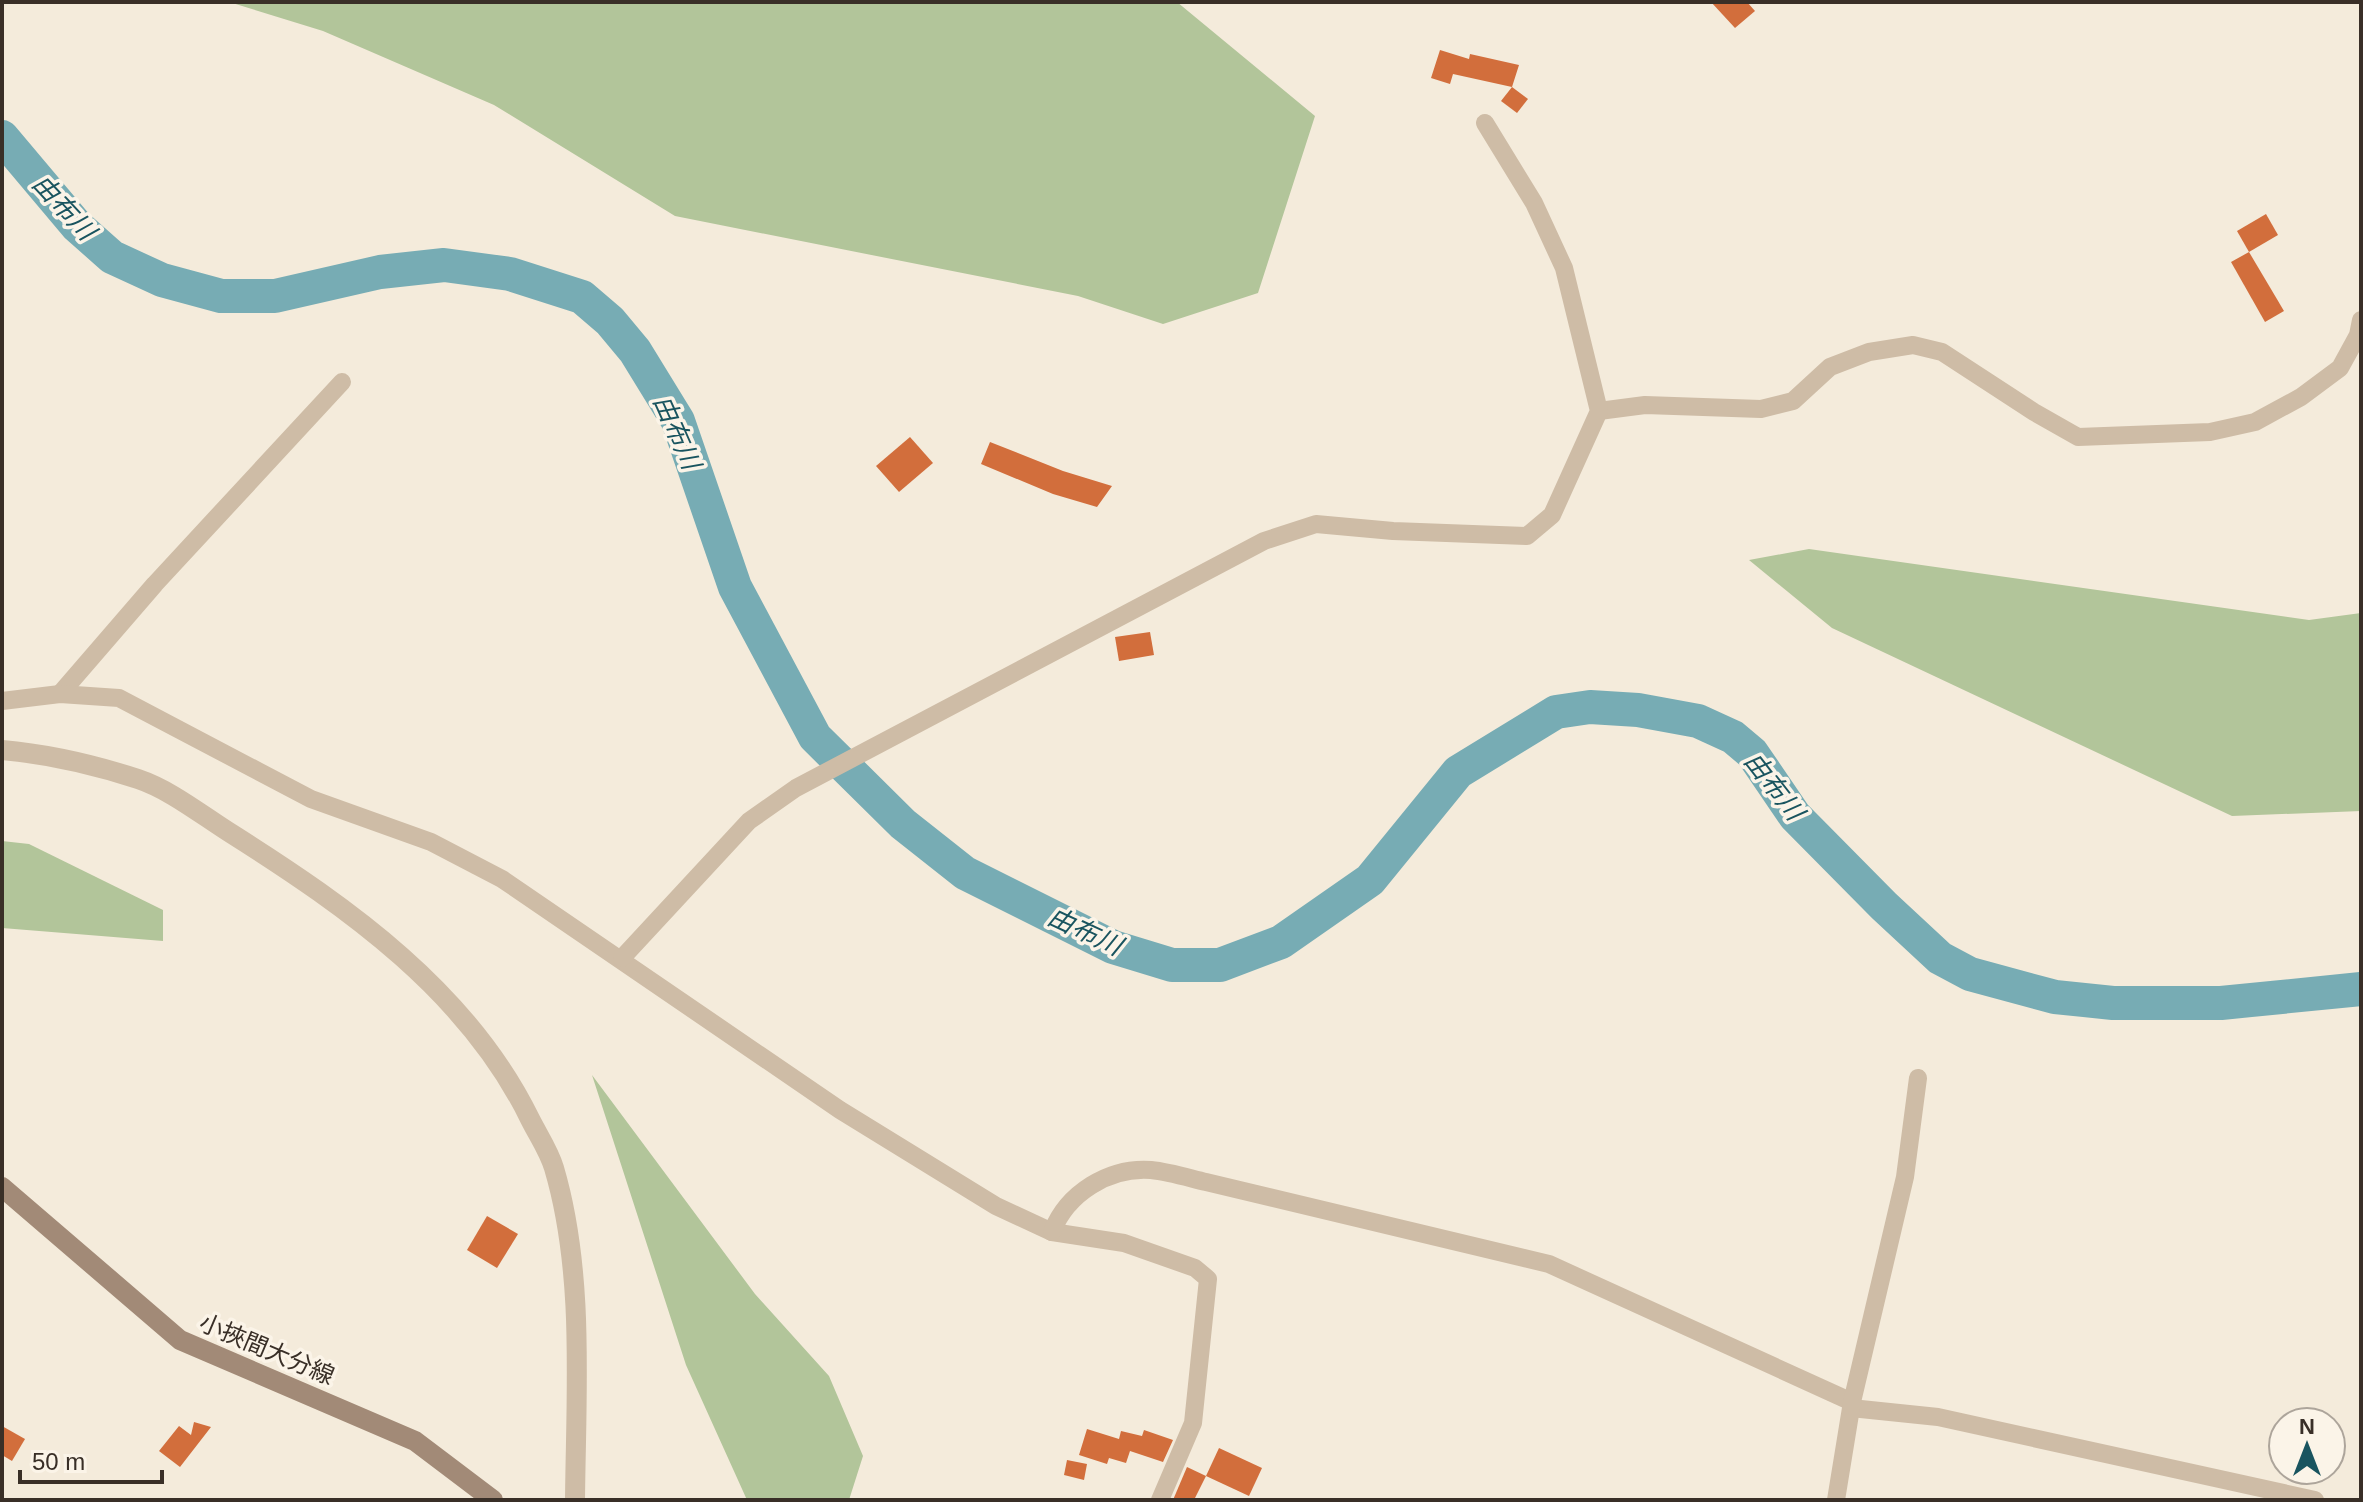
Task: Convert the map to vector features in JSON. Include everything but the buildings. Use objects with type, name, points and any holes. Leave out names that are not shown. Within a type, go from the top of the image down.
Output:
[{"type":"main road","name":"小挾間大分線","points":[[2,1187],[180,1340],[415,1441],[493,1500]]},
{"type":"street","points":[[622,958],[749,821],[796,788],[1264,541],[1316,524],[1393,531],[1527,536],[1552,515],[1599,411],[1564,268],[1534,203],[1485,123]]},
{"type":"street","points":[[1599,411],[1645,405],[1761,409],[1793,401],[1830,367],[1869,352],[1913,345],[1942,352],[2078,437],[2210,432],[2255,422],[2301,397],[2340,368],[2358,335],[2361,320]]},
{"type":"street","points":[[60,694],[155,584],[342,382]]},
{"type":"street","points":[[2,701],[60,694],[119,698],[311,799],[431,842],[502,879],[622,958],[641,976],[840,1110],[996,1206],[1052,1232],[1124,1243],[1195,1268],[1208,1279],[1193,1423],[1160,1500]]},
{"type":"street","points":[[2,750],[29,752],[141,780],[202,815],[305,880],[421,971],[481,1041],[520,1098],[554,1166],[565,1217],[573,1285],[575,1500]]},
{"type":"street","points":[[1836,1500],[1851,1405],[1905,1177],[1918,1078]]},
{"type":"street","points":[[1052,1232],[1057,1220],[1085,1188],[1117,1173],[1150,1170],[1549,1264],[1851,1405],[1938,1417],[2313,1500]]},
{"type":"green space","points":[[229,2],[1177,2],[1315,116],[1258,293],[1163,324],[1078,296],[675,216],[494,105],[323,31]]},
{"type":"green space","points":[[1809,549],[2309,620],[2361,613],[2361,811],[2232,816],[1832,628],[1749,560]]},
{"type":"green space","points":[[2,841],[29,844],[163,910],[163,941],[2,928]]},
{"type":"green space","points":[[592,1075],[755,1294],[829,1376],[863,1456],[849,1500],[747,1500],[686,1365]]},
{"type":"waterway","name":"由布川","points":[[2,137],[77,226],[112,257],[162,280],[221,296],[275,296],[380,272],[444,265],[510,274],[582,297],[610,321],[635,351],[678,421],[735,587],[815,737],[903,824],[965,873],[1113,947],[1172,965],[1220,965],[1281,942],[1370,880],[1458,772],[1556,712],[1590,707],[1638,710],[1698,721],[1733,737],[1752,753],[1795,816],[1884,906],[1940,958],[1970,974],[2055,997],[2113,1003],[2221,1003],[2361,989]]}]
